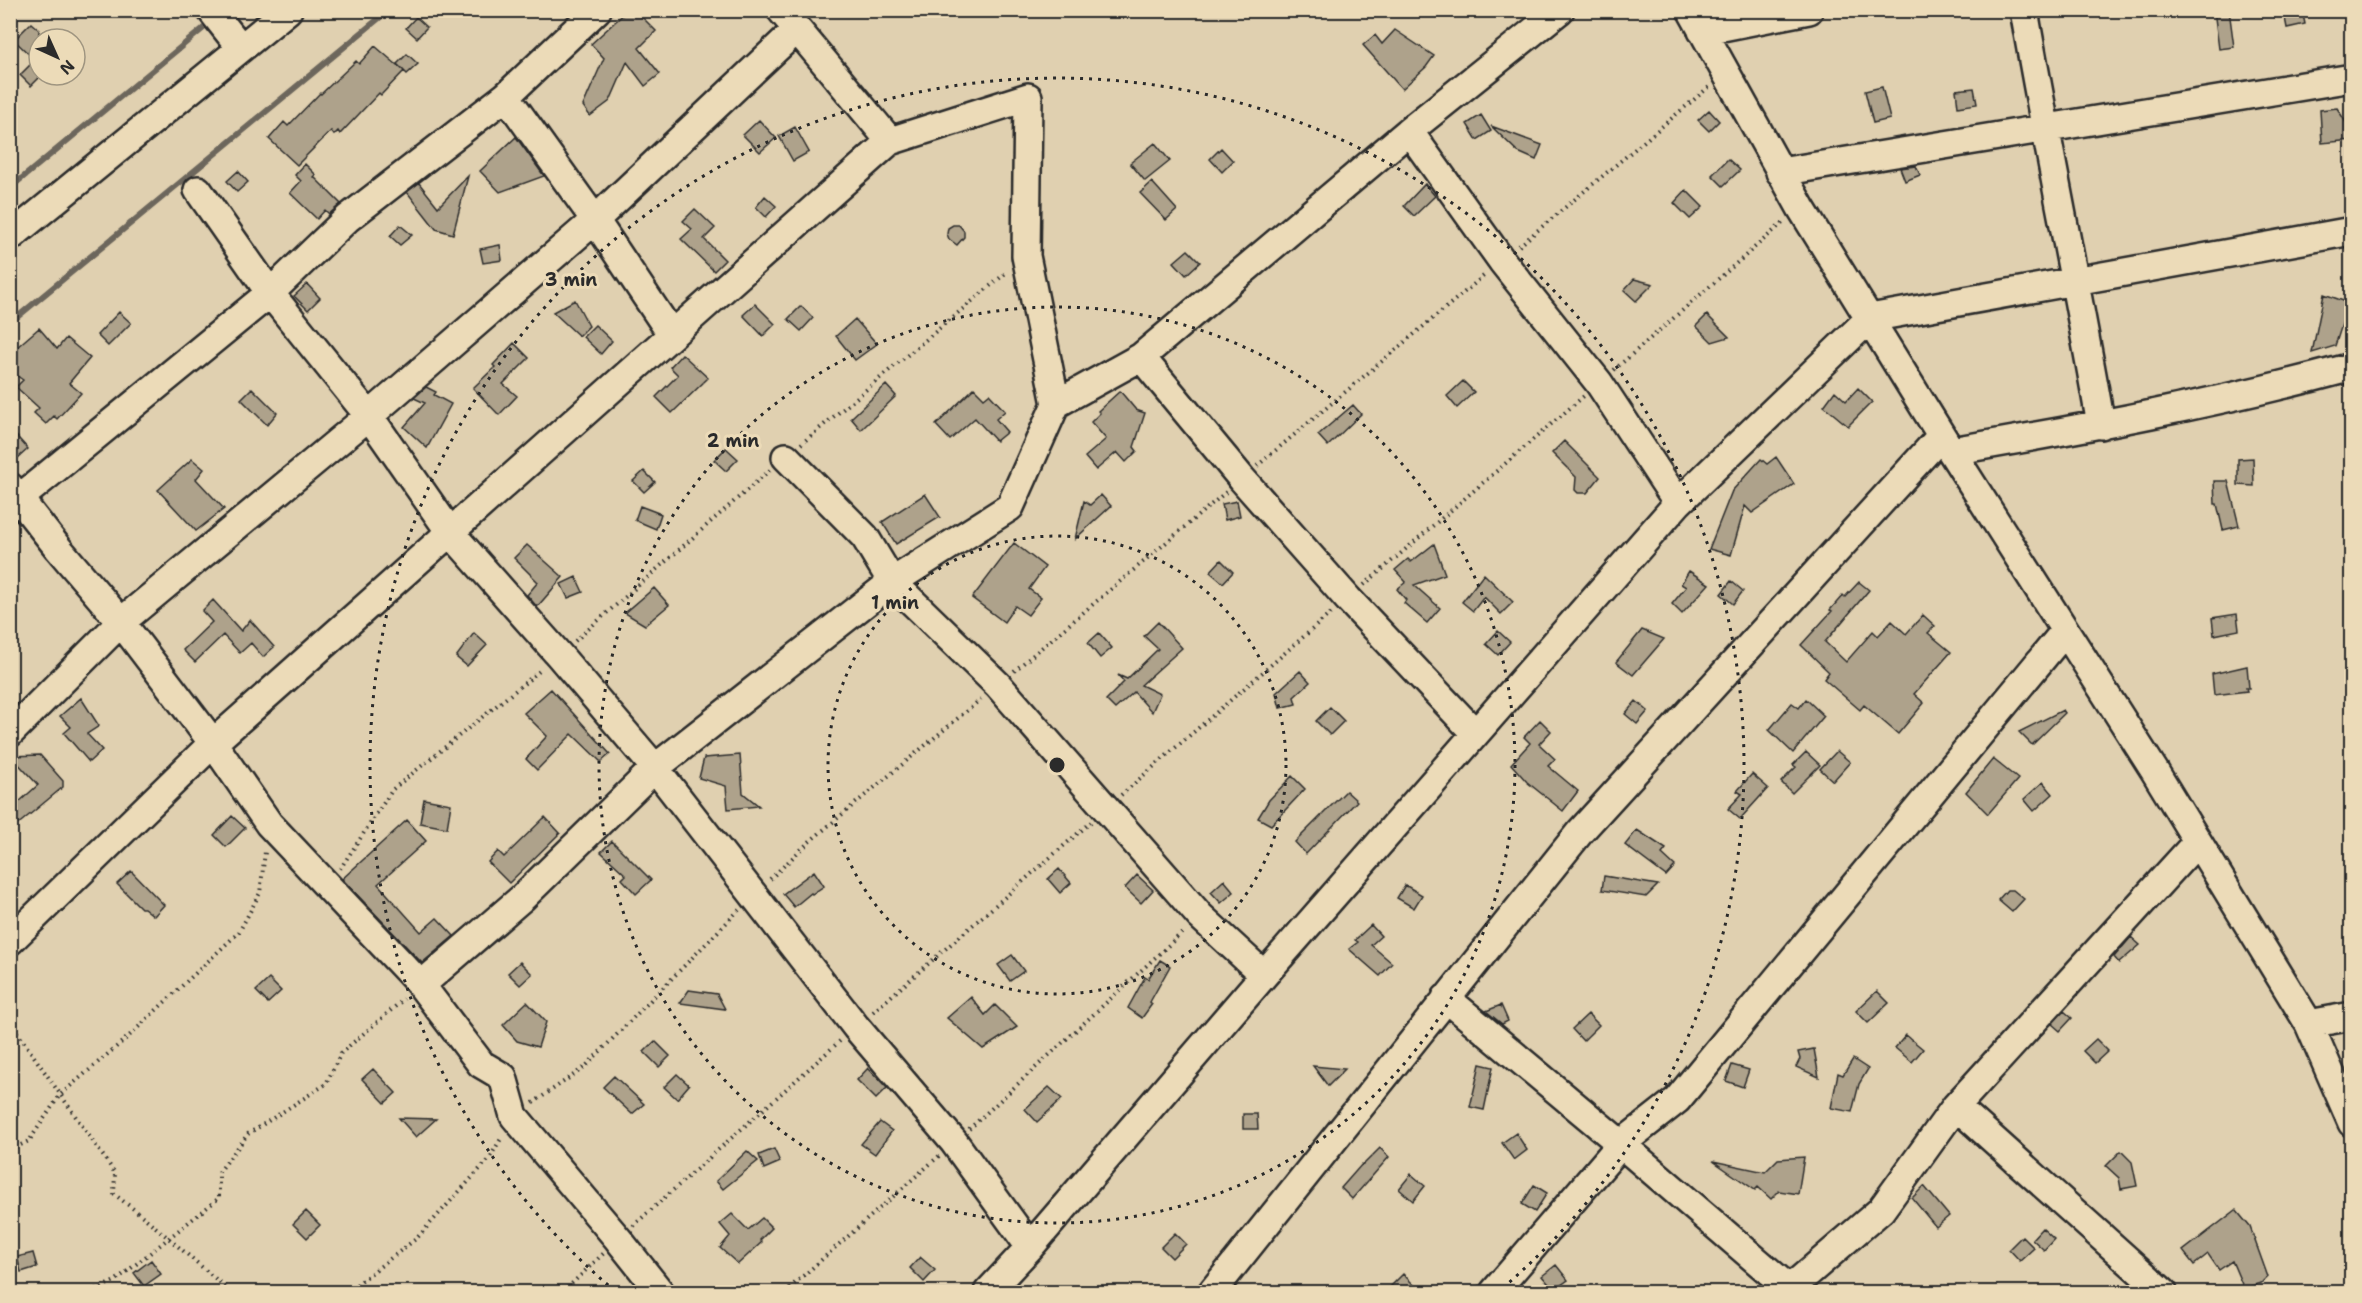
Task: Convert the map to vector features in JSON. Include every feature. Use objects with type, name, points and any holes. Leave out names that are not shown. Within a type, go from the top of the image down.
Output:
[{"type":"street","points":[[211,10],[242,48]]},
{"type":"street","points":[[10,237],[288,10]]},
{"type":"street","points":[[597,10],[506,96],[348,218],[270,292],[159,382],[140,401],[13,497],[121,622],[213,743],[269,824],[421,985],[481,1064],[503,1077],[514,1116],[618,1239],[660,1293]]},
{"type":"street","points":[[1056,404],[1141,357],[1409,131],[1560,10]]},
{"type":"street","points":[[1809,10],[1696,21],[1801,208],[1946,444],[2154,770],[2309,1024],[2352,1123]]},
{"type":"street","points":[[2024,10],[2044,128],[2076,281],[2101,425]]},
{"type":"street","points":[[10,734],[121,622],[369,416],[595,220],[788,20],[890,141]]},
{"type":"street","points":[[1780,172],[2352,78]]},
{"type":"street","points":[[506,96],[595,220],[672,335]]},
{"type":"street","points":[[10,941],[213,743],[890,141],[1028,97],[1026,256],[1056,404],[1010,507],[892,582],[655,768],[522,898],[421,985]]},
{"type":"street","points":[[1409,131],[1502,261],[1599,383],[1678,503]]},
{"type":"street","points":[[198,190],[270,292],[369,416],[450,532],[655,768],[856,1027],[954,1142],[1030,1247]]},
{"type":"street","points":[[988,1293],[1678,503],[1870,318],[2352,231]]},
{"type":"street","points":[[1141,357],[1242,478],[1348,599],[1475,733]]},
{"type":"street","points":[[1212,1293],[1580,832],[1946,444],[2101,425],[2271,388],[2352,367]]},
{"type":"street","points":[[786,457],[865,537],[892,582],[998,685],[1200,916],[1264,975]]},
{"type":"street","points":[[1494,1293],[1621,1144],[1677,1100],[2066,631]]},
{"type":"street","points":[[1446,998],[1621,1144],[1789,1291],[1881,1210],[1956,1106],[2197,842]]},
{"type":"street","points":[[2309,1024],[2352,1016]]},
{"type":"street","points":[[1956,1106],[2163,1293]]},
{"type":"path","points":[[347,1293],[417,1238],[489,1159],[514,1116],[585,1067],[808,842],[1725,73]]},
{"type":"path","points":[[563,1293],[618,1239],[856,1027],[1801,208]]},
{"type":"path","points":[[329,886],[393,789],[559,655],[786,457],[1026,256]]},
{"type":"path","points":[[10,1150],[29,1141],[60,1095],[129,1036],[239,932],[260,893],[269,824]]},
{"type":"path","points":[[785,1293],[954,1142],[1200,916]]},
{"type":"path","points":[[90,1293],[115,1281],[219,1198],[219,1172],[248,1134],[326,1084],[341,1053],[421,985]]},
{"type":"path","points":[[10,1022],[115,1173],[114,1194],[231,1293]]},
{"type":"building","points":[[628,10],[635,10],[656,31],[639,48],[660,74],[645,86],[627,62],[610,101],[590,116],[583,106],[604,58],[591,44]]},
{"type":"building","points":[[2214,10],[2229,10],[2234,47],[2219,49]]},
{"type":"building","points":[[2302,10],[2305,24],[2287,28],[2284,13]]},
{"type":"building","points":[[416,17],[427,27],[417,38],[406,28]]},
{"type":"building","points":[[27,27],[27,52],[14,40]]},
{"type":"building","points":[[1395,30],[1434,56],[1426,67],[1402,89],[1363,45],[1375,35],[1382,44]]},
{"type":"building","points":[[375,46],[404,71],[381,95],[379,93],[340,134],[338,131],[334,135],[331,131],[297,165],[269,139],[284,122],[288,126],[356,61],[359,64]]},
{"type":"building","points":[[407,54],[418,64],[407,74],[397,64]]},
{"type":"building","points":[[27,68],[27,82],[20,75]]},
{"type":"building","points":[[1882,87],[1890,119],[1873,123],[1865,91]]},
{"type":"building","points":[[1974,88],[1977,104],[1958,107],[1956,90]]},
{"type":"building","points":[[2337,108],[2352,132],[2352,140],[2322,143],[2320,110]]},
{"type":"building","points":[[1709,110],[1719,121],[1709,131],[1698,120]]},
{"type":"building","points":[[1481,115],[1491,131],[1477,140],[1467,124]]},
{"type":"building","points":[[759,120],[776,138],[760,152],[743,135]]},
{"type":"building","points":[[1491,126],[1542,145],[1536,160],[1518,152]]},
{"type":"building","points":[[795,127],[809,152],[793,161],[779,136]]},
{"type":"building","points":[[516,137],[544,176],[500,192],[480,171]]},
{"type":"building","points":[[1155,143],[1170,161],[1145,181],[1130,163]]},
{"type":"building","points":[[1221,148],[1233,161],[1222,172],[1210,159]]},
{"type":"building","points":[[1728,159],[1740,170],[1723,186],[1712,175]]},
{"type":"building","points":[[305,164],[316,175],[314,177],[341,204],[329,214],[325,210],[317,219],[290,193],[301,181],[295,175]]},
{"type":"building","points":[[1916,166],[1920,175],[1905,181],[1900,168]]},
{"type":"building","points":[[238,171],[248,182],[237,192],[227,181]]},
{"type":"building","points":[[468,176],[453,234],[436,229],[407,192],[419,183],[438,207]]},
{"type":"building","points":[[1152,182],[1177,210],[1166,220],[1140,193]]},
{"type":"building","points":[[1425,184],[1435,196],[1414,216],[1404,206]]},
{"type":"building","points":[[1686,190],[1703,207],[1690,219],[1674,203]]},
{"type":"building","points":[[765,196],[776,206],[766,217],[756,207]]},
{"type":"building","points":[[695,209],[715,228],[704,239],[725,260],[714,271],[681,239],[692,229],[683,221]]},
{"type":"building","points":[[400,225],[412,235],[400,245],[390,236]]},
{"type":"building","points":[[959,225],[964,231],[964,237],[957,245],[949,239],[947,234],[948,228]]},
{"type":"building","points":[[500,245],[502,260],[483,263],[480,249]]},
{"type":"building","points":[[1188,250],[1200,262],[1186,275],[1174,262]]},
{"type":"building","points":[[1634,279],[1653,284],[1636,301],[1624,290]]},
{"type":"building","points":[[307,284],[320,298],[308,310],[294,296]]},
{"type":"building","points":[[2324,294],[2349,303],[2335,346],[2312,353]]},
{"type":"building","points":[[575,300],[589,326],[579,336],[553,312]]},
{"type":"building","points":[[755,304],[775,324],[763,336],[743,315]]},
{"type":"building","points":[[801,306],[813,318],[801,331],[788,319]]},
{"type":"building","points":[[119,312],[131,323],[108,346],[97,335]]},
{"type":"building","points":[[1707,315],[1729,337],[1712,342],[1696,326]]},
{"type":"building","points":[[855,319],[877,344],[855,360],[836,336]]},
{"type":"building","points":[[595,325],[612,341],[601,354],[583,337]]},
{"type":"building","points":[[39,328],[57,349],[66,338],[90,358],[69,383],[81,393],[57,419],[54,416],[46,424],[34,413],[39,408],[16,387],[23,380],[10,371],[10,353]]},
{"type":"building","points":[[514,343],[529,358],[503,384],[517,396],[499,415],[473,388],[495,367],[493,365]]},
{"type":"building","points":[[682,354],[708,378],[672,413],[656,397],[678,375],[670,367]]},
{"type":"building","points":[[1463,381],[1474,392],[1457,408],[1447,396]]},
{"type":"building","points":[[886,385],[896,396],[861,430],[851,418]]},
{"type":"building","points":[[426,387],[436,392],[434,395],[451,404],[427,448],[404,427],[425,403],[414,398]]},
{"type":"building","points":[[252,388],[277,413],[267,425],[241,399]]},
{"type":"building","points":[[974,388],[984,398],[989,394],[1005,411],[996,419],[1007,432],[996,441],[975,418],[950,440],[936,425]]},
{"type":"building","points":[[1858,388],[1872,402],[1848,426],[1824,406],[1835,391],[1846,401]]},
{"type":"building","points":[[1120,391],[1136,410],[1145,413],[1134,447],[1137,451],[1126,462],[1117,452],[1096,470],[1085,457],[1106,439],[1091,422],[1100,413],[1098,411]]},
{"type":"building","points":[[1353,405],[1361,414],[1328,446],[1318,435]]},
{"type":"building","points":[[10,429],[28,449],[10,465]]},
{"type":"building","points":[[1564,441],[1600,477],[1587,493],[1578,493],[1575,490],[1576,477],[1552,453]]},
{"type":"building","points":[[726,448],[738,459],[726,471],[714,460]]},
{"type":"building","points":[[1776,457],[1794,484],[1752,513],[1745,506],[1731,555],[1709,549],[1732,491],[1761,459],[1767,464]]},
{"type":"building","points":[[2253,458],[2254,486],[2238,485],[2238,459]]},
{"type":"building","points":[[192,459],[204,469],[196,479],[224,509],[196,531],[158,490]]},
{"type":"building","points":[[644,471],[655,482],[644,492],[633,481]]},
{"type":"building","points":[[2214,481],[2228,481],[2239,526],[2223,530],[2217,504],[2215,504]]},
{"type":"building","points":[[925,494],[940,517],[896,544],[882,522]]},
{"type":"building","points":[[1101,495],[1111,506],[1075,539],[1084,501],[1090,505]]},
{"type":"building","points":[[1237,501],[1240,516],[1225,520],[1222,504]]},
{"type":"building","points":[[640,506],[661,514],[656,529],[635,520]]},
{"type":"building","points":[[1014,543],[1045,567],[1029,589],[1041,598],[1028,615],[1015,606],[1004,622],[972,598]]},
{"type":"building","points":[[1434,544],[1445,574],[1414,585],[1440,608],[1427,623],[1404,603],[1406,600],[1397,589],[1406,582],[1395,570],[1408,559],[1411,562]]},
{"type":"building","points":[[527,545],[563,577],[537,607],[527,595],[538,582],[514,558]]},
{"type":"building","points":[[1221,560],[1233,572],[1223,583],[1210,572]]},
{"type":"building","points":[[1689,571],[1709,584],[1682,614],[1672,604],[1686,587],[1681,584]]},
{"type":"building","points":[[1484,574],[1513,602],[1501,614],[1484,597],[1473,611],[1462,602]]},
{"type":"building","points":[[576,577],[583,592],[568,598],[561,584]]},
{"type":"building","points":[[1731,581],[1743,591],[1733,604],[1721,594]]},
{"type":"building","points":[[1859,582],[1869,590],[1825,642],[1846,662],[1873,631],[1878,636],[1892,621],[1906,634],[1923,615],[1935,626],[1928,633],[1951,652],[1914,694],[1924,703],[1898,734],[1864,705],[1860,710],[1824,679],[1829,672],[1801,645],[1832,611],[1830,610],[1843,595],[1845,597]]},
{"type":"building","points":[[654,588],[669,605],[645,625],[625,613]]},
{"type":"building","points":[[213,600],[241,631],[250,620],[274,647],[263,657],[251,643],[240,653],[223,635],[195,662],[183,650],[212,622],[202,611]]},
{"type":"building","points":[[2237,614],[2239,630],[2214,635],[2212,618]]},
{"type":"building","points":[[1158,622],[1182,648],[1141,685],[1160,694],[1152,712],[1134,692],[1115,709],[1106,700],[1124,682],[1118,675],[1127,679],[1158,649],[1144,636]]},
{"type":"building","points":[[1642,630],[1664,639],[1633,675],[1616,662]]},
{"type":"building","points":[[1498,631],[1510,642],[1498,655],[1486,644]]},
{"type":"building","points":[[474,633],[487,645],[467,666],[456,657]]},
{"type":"building","points":[[1099,633],[1112,648],[1100,658],[1088,643]]},
{"type":"building","points":[[2247,666],[2249,688],[2246,688],[2247,691],[2214,695],[2212,674]]},
{"type":"building","points":[[1300,671],[1310,682],[1294,697],[1296,704],[1280,708],[1276,693]]},
{"type":"building","points":[[551,689],[610,754],[601,762],[572,734],[537,770],[526,759],[547,736],[524,713]]},
{"type":"building","points":[[81,698],[99,726],[87,734],[102,750],[89,762],[64,733],[71,727],[60,716]]},
{"type":"building","points":[[1806,699],[1824,716],[1793,753],[1769,730],[1792,703],[1799,708]]},
{"type":"building","points":[[1636,701],[1648,711],[1637,724],[1625,714]]},
{"type":"building","points":[[1330,707],[1344,721],[1330,735],[1316,721]]},
{"type":"building","points":[[2063,710],[2065,713],[2032,745],[2019,732]]},
{"type":"building","points":[[1540,720],[1551,731],[1539,744],[1555,759],[1548,766],[1578,791],[1563,811],[1527,782],[1511,764],[1530,743],[1524,737]]},
{"type":"building","points":[[1837,751],[1850,762],[1833,781],[1820,769]]},
{"type":"building","points":[[1806,752],[1820,765],[1792,793],[1781,782],[1796,767],[1793,765]]},
{"type":"building","points":[[40,755],[63,781],[63,787],[10,831],[10,810],[38,785],[11,756]]},
{"type":"building","points":[[740,755],[743,793],[759,806],[728,809],[726,786],[699,778],[704,758]]},
{"type":"building","points":[[1993,759],[2018,779],[1988,814],[1966,792]]},
{"type":"building","points":[[1752,774],[1768,788],[1740,819],[1728,809],[1742,794],[1737,791]]},
{"type":"building","points":[[1292,776],[1305,789],[1271,825],[1258,818],[1269,800]]},
{"type":"building","points":[[2043,782],[2053,794],[2034,811],[2024,799]]},
{"type":"building","points":[[1346,791],[1357,801],[1306,854],[1295,842]]},
{"type":"building","points":[[424,799],[451,804],[447,828],[420,823]]},
{"type":"building","points":[[232,816],[245,828],[226,847],[214,835]]},
{"type":"building","points":[[545,817],[560,833],[509,883],[488,862],[498,851],[504,857]]},
{"type":"building","points":[[407,820],[426,841],[378,884],[421,932],[437,918],[454,936],[422,963],[342,879]]},
{"type":"building","points":[[1637,830],[1666,849],[1662,854],[1675,866],[1666,876],[1625,845]]},
{"type":"building","points":[[612,841],[651,880],[636,894],[622,879],[626,875],[601,852]]},
{"type":"building","points":[[1059,869],[1071,883],[1060,893],[1048,879]]},
{"type":"building","points":[[131,871],[164,905],[154,916],[141,908],[117,884]]},
{"type":"building","points":[[814,871],[824,886],[794,907],[783,894]]},
{"type":"building","points":[[1137,875],[1153,890],[1141,903],[1125,888]]},
{"type":"building","points":[[1604,876],[1658,885],[1646,897],[1602,890]]},
{"type":"building","points":[[1224,880],[1234,892],[1221,903],[1211,892]]},
{"type":"building","points":[[1405,885],[1422,895],[1414,908],[1397,898]]},
{"type":"building","points":[[2007,890],[2013,890],[2024,899],[2012,912],[1998,900]]},
{"type":"building","points":[[1371,925],[1381,936],[1371,945],[1392,963],[1380,976],[1349,949],[1358,942],[1355,940]]},
{"type":"building","points":[[2131,937],[2140,945],[2119,963],[2114,957]]},
{"type":"building","points":[[1012,955],[1024,971],[1010,981],[998,965]]},
{"type":"building","points":[[1160,960],[1170,966],[1150,1002],[1152,1004],[1142,1018],[1128,1008],[1145,977],[1148,979]]},
{"type":"building","points":[[520,962],[532,974],[520,985],[508,973]]},
{"type":"building","points":[[269,979],[281,991],[268,1003],[256,991]]},
{"type":"building","points":[[689,990],[717,994],[725,1009],[680,1003]]},
{"type":"building","points":[[1877,991],[1889,1003],[1868,1023],[1856,1011]]},
{"type":"building","points":[[971,997],[985,1015],[995,1005],[1017,1027],[983,1049],[947,1018]]},
{"type":"building","points":[[527,1002],[546,1022],[538,1047],[517,1041],[503,1025]]},
{"type":"building","points":[[1501,1005],[1508,1021],[1502,1024],[1486,1011]]},
{"type":"building","points":[[2064,1011],[2072,1018],[2060,1031],[2052,1024]]},
{"type":"building","points":[[1588,1014],[1599,1025],[1583,1041],[1572,1029]]},
{"type":"building","points":[[1906,1035],[1923,1049],[1912,1062],[1895,1048]]},
{"type":"building","points":[[2096,1039],[2108,1051],[2095,1063],[2083,1051]]},
{"type":"building","points":[[655,1041],[670,1056],[659,1067],[644,1052]]},
{"type":"building","points":[[1814,1049],[1819,1077],[1796,1067],[1800,1059],[1798,1052]]},
{"type":"building","points":[[1853,1059],[1868,1069],[1859,1084],[1852,1112],[1831,1108],[1838,1073],[1843,1075]]},
{"type":"building","points":[[1480,1064],[1493,1067],[1484,1110],[1470,1107]]},
{"type":"building","points":[[1732,1065],[1749,1070],[1743,1087],[1726,1081]]},
{"type":"building","points":[[1313,1066],[1345,1069],[1328,1086]]},
{"type":"building","points":[[868,1068],[887,1088],[876,1099],[857,1080]]},
{"type":"building","points":[[373,1069],[396,1093],[385,1103],[362,1079]]},
{"type":"building","points":[[677,1074],[689,1085],[677,1099],[664,1087]]},
{"type":"building","points":[[614,1076],[644,1104],[632,1114],[603,1087]]},
{"type":"building","points":[[1049,1087],[1062,1099],[1037,1122],[1025,1109]]},
{"type":"building","points":[[1243,1114],[1257,1114],[1258,1129],[1243,1129]]},
{"type":"building","points":[[399,1118],[436,1119],[416,1137]]},
{"type":"building","points":[[880,1122],[892,1131],[875,1154],[861,1144]]},
{"type":"building","points":[[1516,1133],[1527,1150],[1514,1160],[1502,1143]]},
{"type":"building","points":[[1380,1148],[1389,1157],[1352,1199],[1341,1188]]},
{"type":"building","points":[[774,1149],[780,1162],[764,1169],[759,1155]]},
{"type":"building","points":[[747,1151],[758,1161],[723,1189],[716,1181]]},
{"type":"building","points":[[2121,1151],[2132,1162],[2137,1186],[2121,1189],[2119,1178],[2106,1166]]},
{"type":"building","points":[[1804,1157],[1798,1194],[1779,1191],[1771,1199],[1758,1187],[1755,1190],[1713,1161],[1765,1172],[1778,1159]]},
{"type":"building","points":[[1411,1174],[1425,1186],[1413,1201],[1399,1189]]},
{"type":"building","points":[[1534,1185],[1547,1193],[1535,1212],[1522,1204]]},
{"type":"building","points":[[1924,1186],[1949,1216],[1936,1227],[1912,1198]]},
{"type":"building","points":[[2236,1210],[2250,1227],[2268,1277],[2263,1282],[2244,1289],[2232,1261],[2219,1270],[2208,1254],[2194,1265],[2183,1251]]},
{"type":"building","points":[[306,1211],[320,1225],[307,1238],[293,1224]]},
{"type":"building","points":[[732,1214],[748,1230],[762,1218],[772,1228],[760,1240],[762,1242],[738,1264],[720,1248],[730,1236],[720,1224]]},
{"type":"building","points":[[2042,1228],[2054,1239],[2044,1250],[2032,1239]]},
{"type":"building","points":[[1175,1233],[1186,1244],[1172,1258],[1161,1247]]},
{"type":"building","points":[[2022,1236],[2034,1248],[2020,1261],[2009,1249]]},
{"type":"building","points":[[33,1253],[37,1267],[21,1272],[17,1257]]},
{"type":"building","points":[[920,1257],[935,1270],[924,1282],[910,1268]]},
{"type":"building","points":[[151,1260],[161,1274],[144,1286],[134,1273]]},
{"type":"building","points":[[1556,1265],[1568,1280],[1554,1290],[1542,1276]]},
{"type":"building","points":[[1403,1274],[1422,1293],[1384,1293]]},
{"type":"waterway","points":[[10,323],[389,10]]},
{"type":"waterway","points":[[10,188],[211,22]]}]
